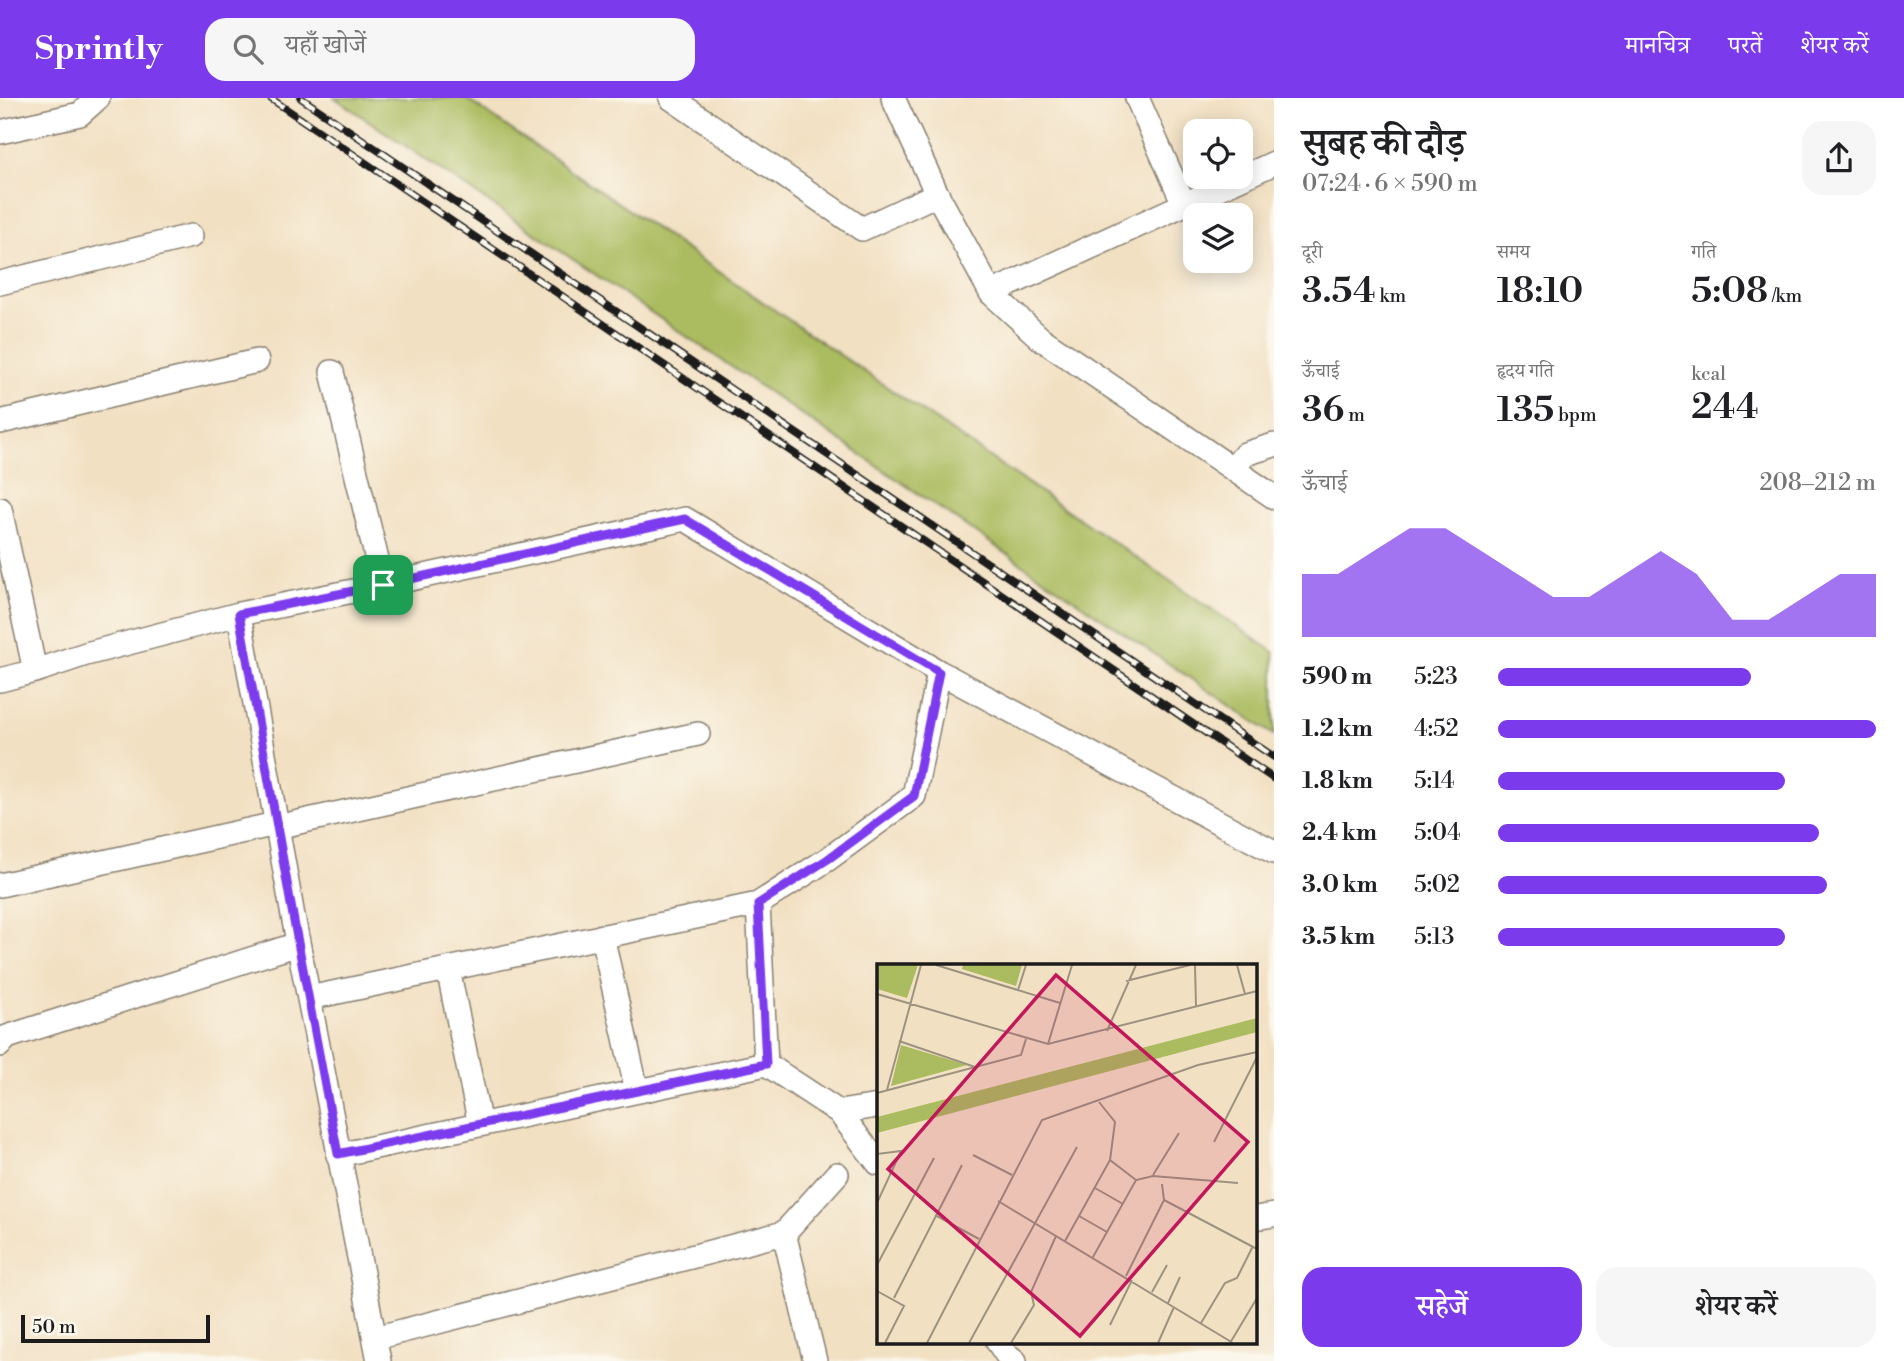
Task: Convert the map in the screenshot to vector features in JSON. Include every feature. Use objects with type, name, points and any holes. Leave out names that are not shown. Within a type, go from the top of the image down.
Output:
[{"type":"street","points":[[0,132],[80,114],[98,98]]},
{"type":"street","points":[[671,98],[862,229],[937,194]]},
{"type":"street","points":[[893,98],[937,194],[990,293],[1040,338],[1274,497]]},
{"type":"street","points":[[1137,98],[1184,203]]},
{"type":"street","points":[[1186,203],[1274,163]]},
{"type":"street","points":[[990,293],[1183,204]]},
{"type":"street","points":[[0,283],[191,236]]},
{"type":"street","points":[[0,422],[257,361]]},
{"type":"street","points":[[332,372],[383,585]]},
{"type":"street","points":[[1233,469],[1245,454],[1274,445]]},
{"type":"street","points":[[0,509],[35,671]]},
{"type":"street","points":[[0,680],[86,654],[239,614],[685,519],[939,672],[1274,852]]},
{"type":"street","points":[[239,614],[298,944],[379,1361]]},
{"type":"street","points":[[309,998],[758,904],[828,859],[914,796],[939,672]]},
{"type":"street","points":[[0,885],[698,734]]},
{"type":"street","points":[[758,904],[766,1064]]},
{"type":"street","points":[[603,936],[637,1091]]},
{"type":"street","points":[[0,1045],[7,1037],[298,944]]},
{"type":"street","points":[[448,969],[480,1125]]},
{"type":"street","points":[[338,1154],[766,1064],[839,1112],[877,1162]]},
{"type":"street","points":[[839,1112],[877,1106]]},
{"type":"street","points":[[375,1338],[784,1233],[837,1174]]},
{"type":"street","points":[[1256,1218],[1274,1215]]},
{"type":"street","points":[[784,1233],[815,1361]]},
{"type":"street","points":[[999,1344],[1015,1361]]},
{"type":"green space","points":[[335,98],[465,98],[1274,652],[1274,735]]},
{"type":"railway","points":[[270,98],[1274,779]]},
{"type":"railway","points":[[301,98],[1274,757]]},
{"type":"route","points":[[685,519],[939,672],[914,796],[828,859],[758,904],[766,1064],[338,1154],[239,614],[383,585],[685,519]]}]
